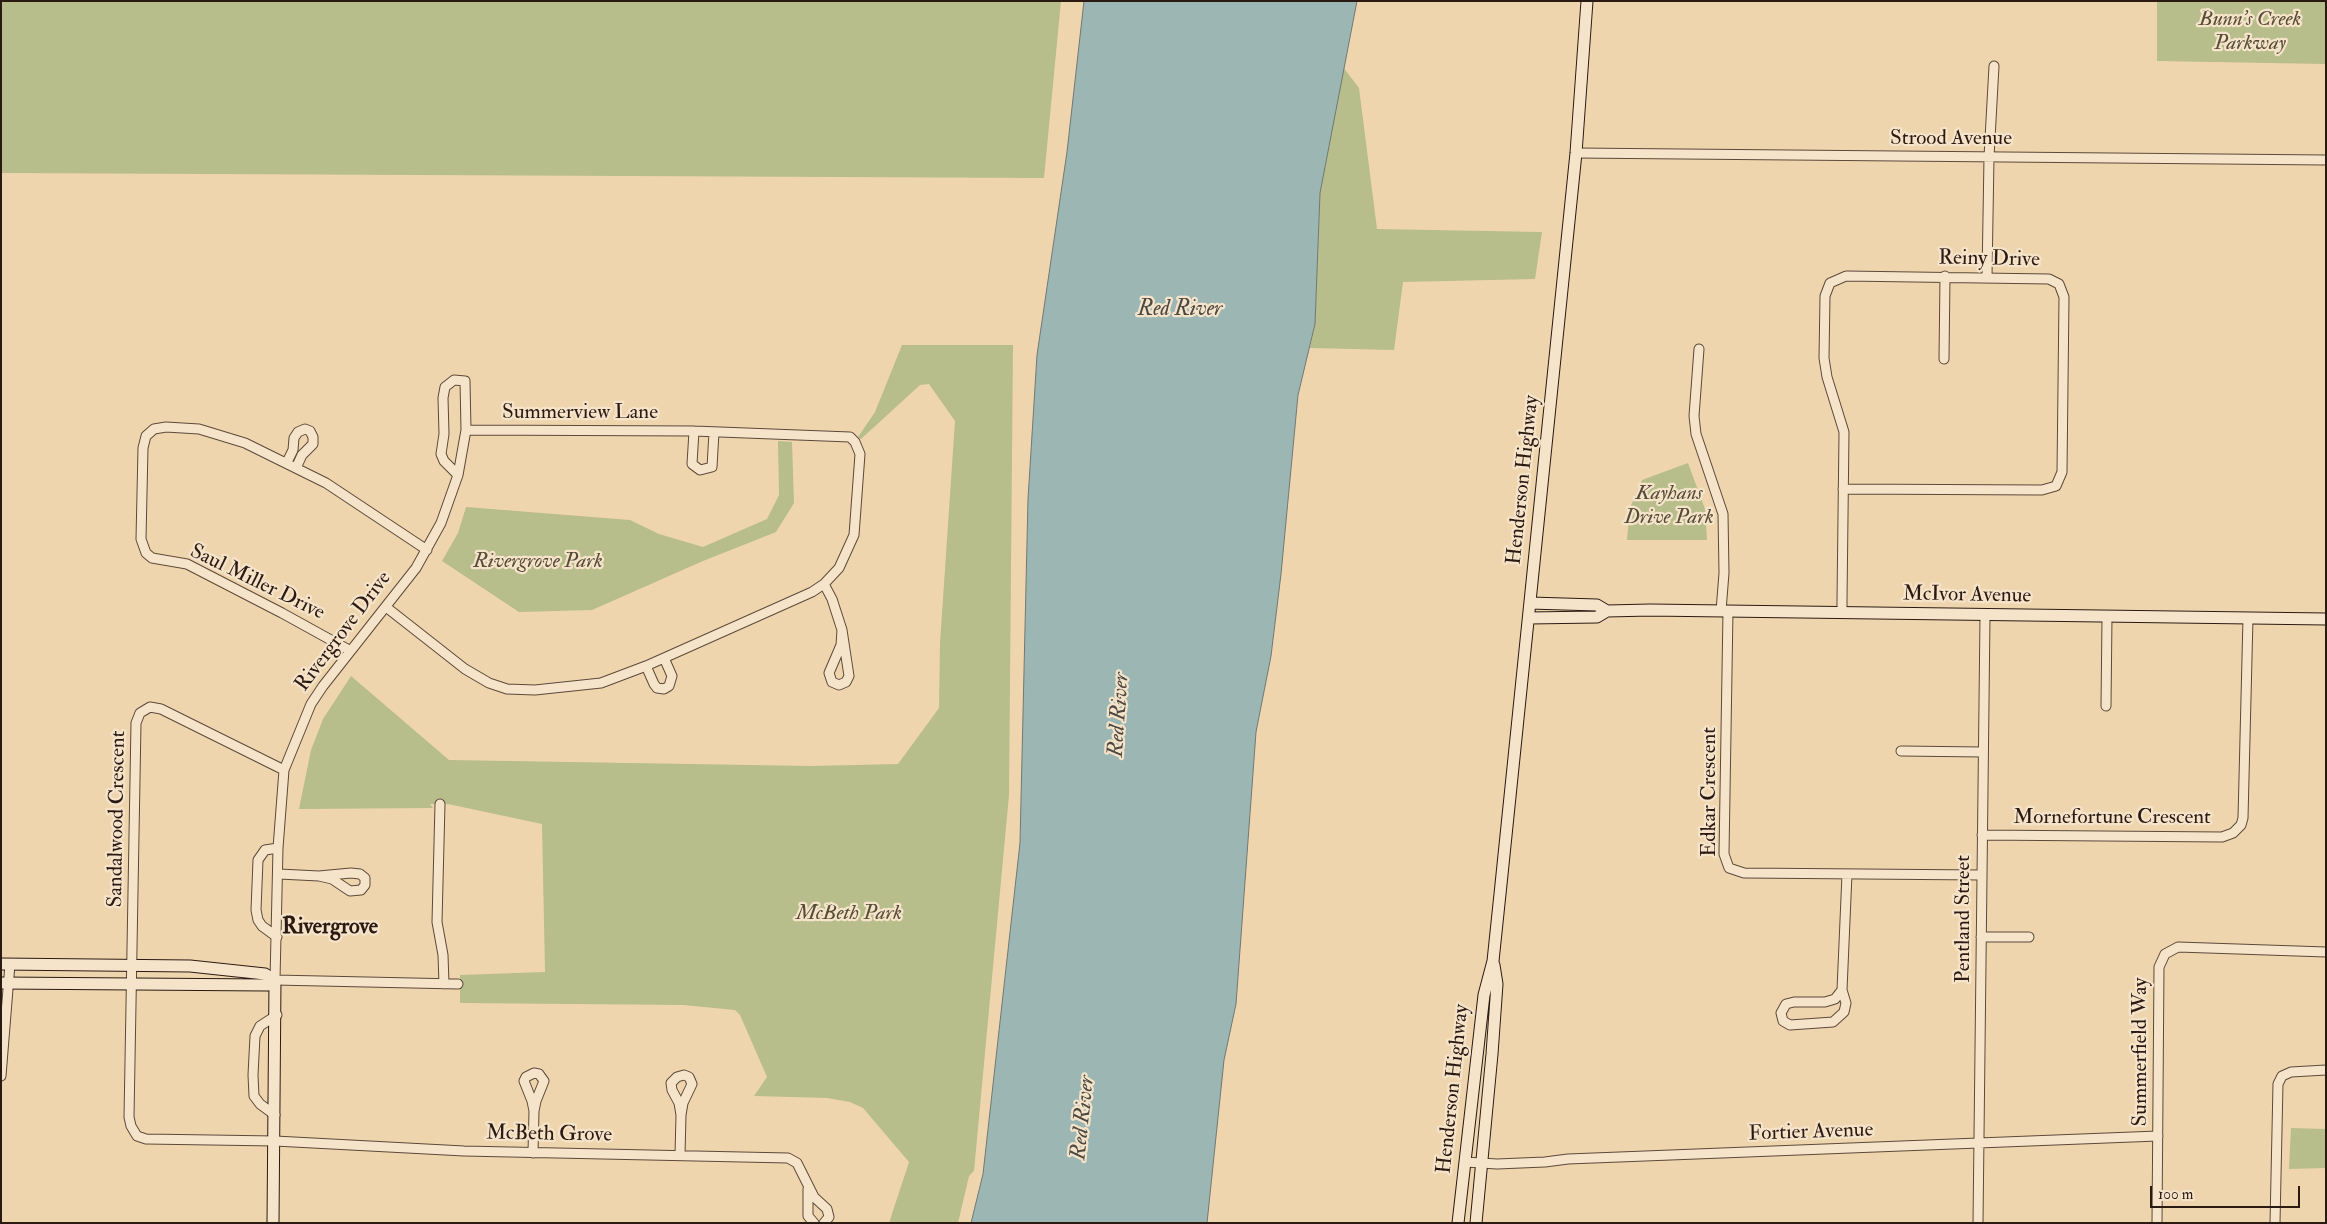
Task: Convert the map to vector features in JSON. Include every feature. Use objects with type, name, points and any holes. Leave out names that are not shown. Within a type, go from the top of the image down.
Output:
[{"type":"street","name":"Henderson Highway","points":[[1458,1223],[1484,995],[1493,961],[1576,153],[1587,1]]},
{"type":"street","points":[[1987,277],[1989,157],[1994,66]]},
{"type":"street","name":"Strood Avenue","points":[[1576,153],[2326,160]]},
{"type":"street","name":"Reiny Drive","points":[[1842,613],[1843,488],[1844,432],[1826,377],[1824,358],[1825,296],[1830,283],[1846,276],[1945,276],[2049,279],[2059,284],[2064,296],[2062,472],[2056,486],[2042,490],[1843,488]]},
{"type":"street","points":[[1944,359],[1945,276]]},
{"type":"street","name":"Edkar Crescent","points":[[1699,349],[1694,416],[1696,434],[1723,514],[1725,861],[1729,868],[1744,873],[1981,875]]},
{"type":"street","name":"Rivergrove Drive","points":[[273,1223],[278,848],[284,770],[312,704],[350,650],[416,568],[442,524],[458,475],[466,430],[465,381],[454,380],[445,387],[443,398],[444,434],[441,454],[444,461],[458,475]]},
{"type":"street","name":"Saul Miller Drive","points":[[350,650],[187,564],[152,558],[146,553],[143,547],[142,448],[146,436],[154,429],[166,427],[199,429],[220,434],[287,462],[326,483],[427,550]]},
{"type":"street","points":[[287,462],[293,450],[294,438],[298,432],[305,429],[310,431],[314,436],[313,444],[302,454],[296,468]]},
{"type":"street","name":"Summerview Lane","points":[[386,606],[465,670],[489,683],[507,689],[535,690],[601,683],[646,666],[812,592],[824,584],[839,568],[854,535],[860,454],[855,442],[850,437],[694,431],[466,430]]},
{"type":"street","points":[[694,431],[692,464],[700,470],[712,467],[714,432]]},
{"type":"street","points":[[824,584],[832,599],[842,630],[849,676],[846,682],[839,685],[832,682],[829,673],[841,646],[842,630]]},
{"type":"street","name":"McIvor Avenue","points":[[1530,603],[1597,605],[1608,611],[2326,619]]},
{"type":"street","name":"McIvor Avenue","points":[[1528,618],[1597,617],[1608,611]]},
{"type":"street","name":"Pentland Street","points":[[1978,1223],[1985,616]]},
{"type":"street","points":[[2106,706],[2107,617]]},
{"type":"street","name":"Mornefortune Crescent","points":[[1982,835],[2222,837],[2233,833],[2241,825],[2244,818],[2248,618]]},
{"type":"street","points":[[646,666],[657,688],[664,689],[668,686],[672,676],[664,658]]},
{"type":"street","name":"Sandalwood Crescent","points":[[132,965],[136,723],[140,713],[150,707],[161,709],[284,770]]},
{"type":"street","points":[[1901,751],[1983,752]]},
{"type":"street","points":[[440,804],[437,922],[443,955],[444,984]]},
{"type":"street","points":[[277,937],[262,926],[258,920],[256,910],[258,860],[265,850],[278,848]]},
{"type":"street","points":[[279,874],[319,876]]},
{"type":"street","points":[[1842,990],[1835,999],[1825,1002],[1794,1002],[1786,1004],[1781,1013],[1783,1021],[1790,1026],[1833,1022],[1844,1012],[1846,1003],[1842,990],[1847,874]]},
{"type":"street","points":[[1981,937],[2029,937]]},
{"type":"street","name":"Summerfield Way","points":[[2157,1223],[2159,967],[2165,954],[2178,948],[2326,952]]},
{"type":"street","name":"Henderson Highway","points":[[1476,1223],[1497,984],[1493,961]]},
{"type":"street","points":[[1,1076],[6,964],[190,966],[253,972],[265,974],[276,980],[458,984]]},
{"type":"street","points":[[132,965],[133,984]]},
{"type":"street","points":[[5,983],[267,985],[276,980]]},
{"type":"street","name":"McBeth Grove","points":[[133,984],[130,1117],[131,1126],[137,1136],[146,1139],[275,1141],[533,1153],[788,1158],[797,1163],[818,1201],[827,1209],[829,1217],[824,1223]]},
{"type":"street","points":[[275,1115],[260,1104],[254,1096],[253,1074],[255,1036],[260,1026],[277,1015]]},
{"type":"street","points":[[2276,1223],[2278,1084],[2282,1076],[2291,1072],[2326,1070]]},
{"type":"street","points":[[533,1153],[534,1111]]},
{"type":"street","points":[[680,1155],[681,1115]]},
{"type":"street","name":"Fortier Avenue","points":[[1465,1162],[1482,1164],[2158,1136]]},
{"type":"street","name":"McBeth Grove","points":[[807,1184],[810,1198],[808,1216],[814,1223]]},
{"type":"green space","points":[[1,1],[1061,1],[1044,178],[1,173]]},
{"type":"green space","name":"Bunn's Creek Parkway","points":[[2157,1],[2326,1],[2326,64],[2157,61]]},
{"type":"green space","points":[[1343,67],[1359,88],[1377,229],[1542,232],[1535,279],[1403,282],[1394,350],[1310,348],[1315,324],[1320,193]]},
{"type":"green space","name":"McBeth Park","points":[[902,345],[1013,345],[1009,795],[974,1171],[969,1176],[958,1223],[889,1223],[909,1162],[863,1108],[850,1102],[827,1098],[754,1096],[767,1077],[740,1015],[735,1010],[683,1005],[460,1003],[460,975],[545,972],[542,824],[448,804],[430,804],[433,808],[299,809],[311,750],[323,719],[351,676],[449,760],[810,766],[898,764],[939,708],[940,643],[955,421],[929,384],[920,385],[861,439],[858,437],[875,412]]},
{"type":"green space","name":"Rivergrove Park","points":[[778,441],[792,442],[794,503],[776,532],[703,561],[592,610],[519,612],[442,561],[458,533],[466,507],[630,520],[659,534],[703,547],[767,519],[779,495]]},
{"type":"green space","name":"Kayhans Drive Park","points":[[1688,463],[1705,509],[1707,540],[1627,540],[1630,508],[1642,480]]},
{"type":"green space","points":[[2291,1128],[2326,1129],[2326,1168],[2289,1169]]},
{"type":"water","name":"Red River","points":[[1084,1],[1357,1],[1320,193],[1315,324],[1298,395],[1281,574],[1271,656],[1256,732],[1236,1004],[1224,1060],[1207,1223],[971,1223],[983,1174],[1020,843],[1028,499],[1037,355],[1067,152]]},
{"type":"district","name":"Rivergrove","points":[[330,928]]}]
